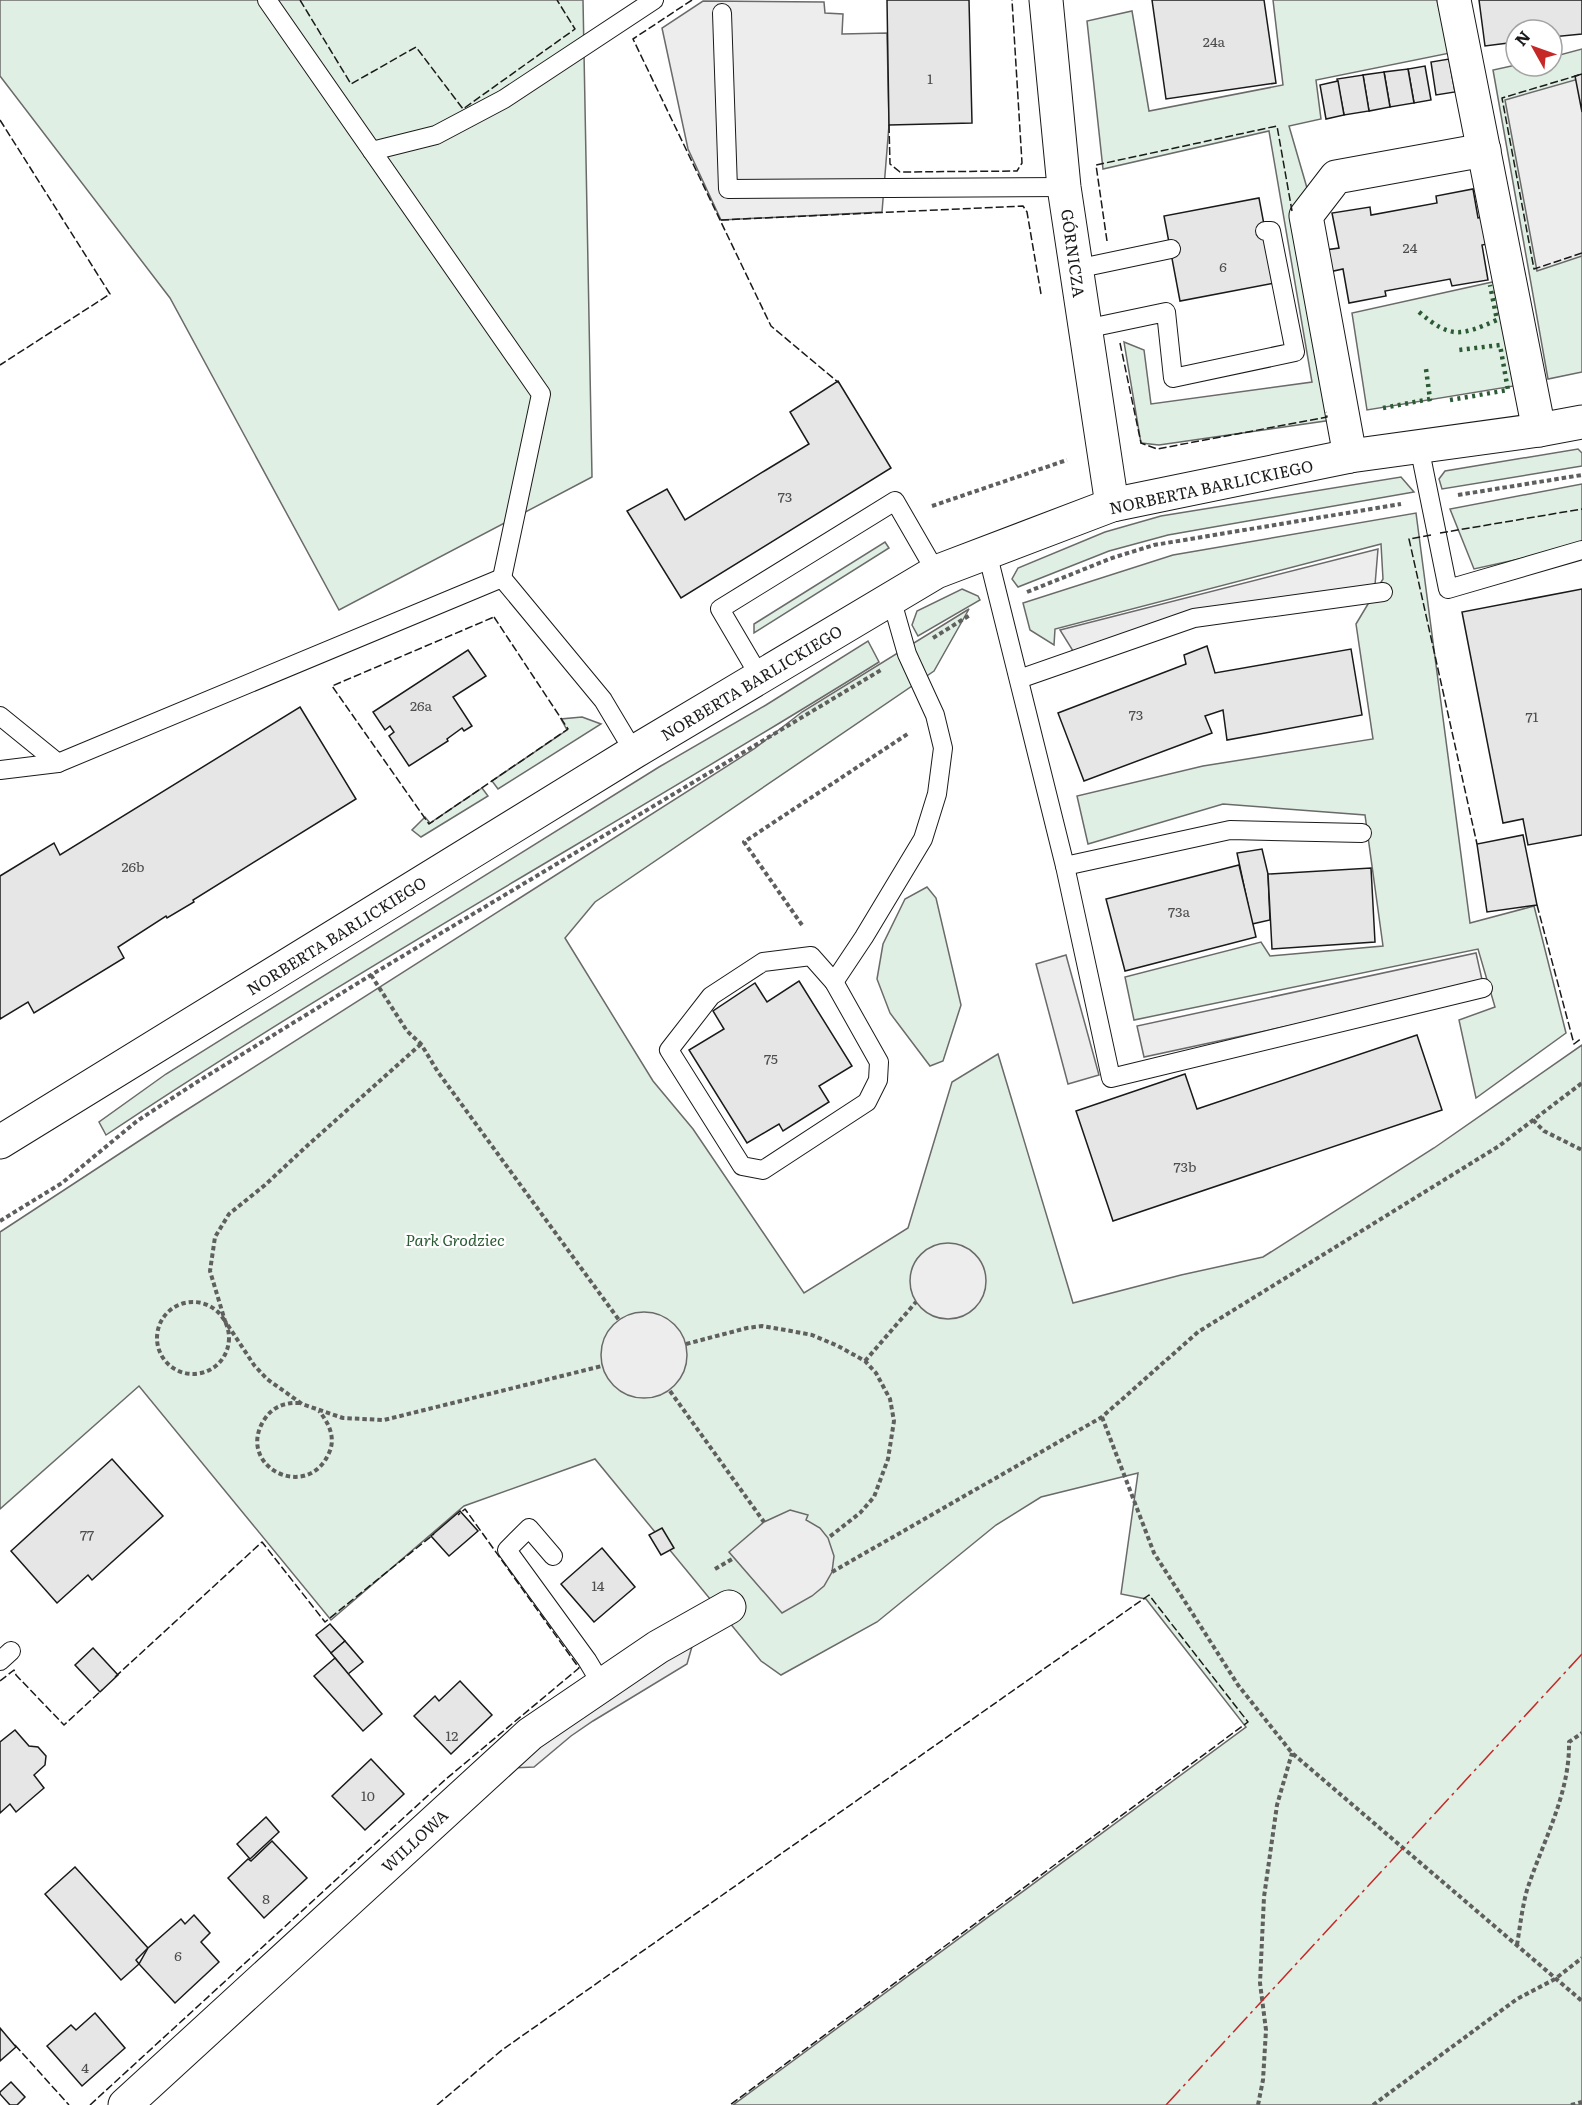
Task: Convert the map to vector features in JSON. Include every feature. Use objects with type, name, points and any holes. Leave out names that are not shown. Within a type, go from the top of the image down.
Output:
[{"type":"street","name":"GÓRNICZA","points":[[1046,0],[1064,187],[1112,505]]},
{"type":"street","points":[[1454,0],[1539,430]]},
{"type":"street","points":[[1350,456],[1306,216],[1336,177],[1484,150]]},
{"type":"street","name":"NORBERTA BARLICKIEGO","points":[[0,1142],[634,752],[936,572],[1112,505],[1350,456],[1582,422]]},
{"type":"street","name":"WILLOWA","points":[[125,2105],[530,1734],[658,1647],[729,1607]]},
{"type":"lane","points":[[267,0],[541,394],[502,578]]},
{"type":"lane","points":[[372,151],[436,135],[504,99],[654,0]]},
{"type":"lane","points":[[722,13],[729,189],[1064,187]]},
{"type":"lane","points":[[1085,329],[1166,312],[1173,378],[1295,352],[1271,231],[1265,231]]},
{"type":"lane","points":[[1076,269],[1171,249]]},
{"type":"lane","points":[[1419,446],[1448,589],[1582,550]]},
{"type":"lane","points":[[760,677],[720,609],[895,501],[936,572]]},
{"type":"lane","points":[[987,552],[1065,866],[1111,1078],[1483,988]]},
{"type":"lane","points":[[502,578],[603,700],[634,752]]},
{"type":"lane","points":[[0,770],[58,763],[502,578]]},
{"type":"lane","points":[[1018,679],[1194,618],[1383,592]]},
{"type":"lane","points":[[834,982],[923,839],[937,794],[943,748],[935,715],[908,654],[891,598]]},
{"type":"lane","points":[[0,716],[58,763]]},
{"type":"lane","points":[[1065,866],[1230,830],[1362,832]]},
{"type":"lane","points":[[811,956],[834,982],[879,1062],[878,1080],[867,1102],[763,1170],[742,1167],[669,1050],[711,996],[763,962],[811,956]]},
{"type":"lane","points":[[553,1556],[529,1528],[507,1550],[587,1660],[602,1685]]},
{"type":"path","points":[[904,516],[1070,459]]},
{"type":"path","points":[[0,1221],[62,1183],[137,1121],[168,1101],[371,975],[983,607],[1112,558],[1163,543],[1582,475]]},
{"type":"path","points":[[811,956],[811,939],[744,842],[935,715]]},
{"type":"path","points":[[371,975],[407,1031],[421,1044],[438,1072],[619,1320]]},
{"type":"path","points":[[421,1044],[266,1185],[229,1214],[215,1237],[210,1271],[225,1321],[229,1334],[227,1348],[221,1361],[210,1370],[196,1373],[182,1372],[170,1366],[161,1355],[157,1341],[158,1327],[165,1315],[176,1306],[189,1302],[204,1303],[216,1310],[225,1321],[254,1365],[267,1379],[302,1404],[343,1418],[384,1420],[602,1366]]},
{"type":"path","points":[[832,1572],[1102,1417],[1198,1332],[1489,1152],[1582,1083]]},
{"type":"path","points":[[1533,1120],[1544,1131],[1582,1150]]},
{"type":"path","points":[[865,1361],[916,1302]]},
{"type":"path","points":[[686,1344],[762,1326],[812,1335],[865,1361],[876,1373],[890,1398],[894,1421],[888,1459],[874,1497],[860,1514],[828,1538]]},
{"type":"path","points":[[670,1391],[764,1522]]},
{"type":"path","points":[[302,1404],[291,1403],[276,1407],[258,1430],[257,1444],[261,1458],[272,1470],[284,1476],[299,1478],[313,1473],[324,1464],[331,1450],[332,1436],[328,1422],[318,1411]]},
{"type":"path","points":[[1102,1417],[1154,1553],[1238,1685],[1292,1753],[1582,2001]]},
{"type":"path","points":[[1517,1946],[1526,1892],[1555,1815],[1569,1765],[1569,1742],[1582,1733]]},
{"type":"path","points":[[1258,2105],[1263,2080],[1266,2030],[1260,1983],[1264,1897],[1277,1805],[1292,1753]]},
{"type":"path","points":[[1372,2105],[1517,1999],[1555,1979],[1582,1958]]},
{"type":"path","points":[[1571,2105],[1582,2102]]},
{"type":"green space","points":[[0,0],[583,0],[592,477],[339,610],[170,298],[0,76]]},
{"type":"green space","points":[[1273,0],[1437,0],[1450,53],[1316,80],[1321,119],[1289,126],[1307,188],[1332,420],[1159,445],[1141,443],[1124,342],[1144,350],[1151,404],[1312,382],[1269,131],[1103,169],[1087,21],[1132,11],[1149,111],[1283,85]]},
{"type":"green space","points":[[1582,49],[1582,372],[1548,379],[1493,70],[1504,68],[1504,78],[1564,78],[1564,54]]},
{"type":"green space","points":[[1497,281],[1514,386],[1367,410],[1352,313]]},
{"type":"green space","points":[[1578,449],[1582,453],[1582,466],[1442,489],[1439,479],[1445,471]]},
{"type":"green space","points":[[1401,477],[1414,492],[1168,535],[1109,551],[1018,587],[1012,579],[1018,568],[1105,532],[1161,516]]},
{"type":"green space","points":[[1582,484],[1582,545],[1474,569],[1450,509]]},
{"type":"green space","points":[[1416,513],[1470,923],[1534,906],[1566,1033],[1476,1098],[1459,1020],[1495,1007],[1478,949],[1134,1020],[1125,977],[1261,942],[1270,956],[1383,946],[1365,815],[1223,804],[1088,844],[1077,796],[1203,766],[1373,739],[1356,624],[1383,579],[1381,544],[1055,629],[1054,645],[1030,630],[1023,603],[1173,555]]},
{"type":"green space","points":[[885,542],[889,548],[754,633],[754,624]]},
{"type":"green space","points":[[962,589],[978,596],[980,600],[918,636],[912,625],[917,611]]},
{"type":"green space","name":"Park Grodziec","points":[[969,609],[934,671],[595,902],[565,938],[653,1081],[693,1129],[804,1293],[908,1228],[952,1082],[998,1054],[1073,1303],[1181,1275],[1263,1257],[1434,1148],[1582,1045],[1582,2105],[733,2105],[1246,1727],[1146,1599],[1121,1594],[1138,1473],[1041,1497],[996,1525],[877,1622],[781,1675],[761,1661],[595,1459],[464,1506],[331,1620],[139,1386],[0,1509],[0,1232],[174,1118],[754,749],[802,712]]},
{"type":"green space","points":[[868,641],[879,662],[393,954],[106,1135],[99,1122],[166,1074],[659,767],[766,705]]},
{"type":"green space","points":[[582,717],[601,724],[498,789],[492,781],[567,730],[561,719]]},
{"type":"green space","points":[[482,788],[488,796],[421,837],[412,830],[425,817],[430,823]]},
{"type":"green space","points":[[927,887],[936,898],[961,1005],[943,1061],[930,1066],[890,1013],[877,979],[883,944],[905,899]]},
{"type":"shaded area","points":[[703,1],[824,2],[825,13],[843,14],[842,34],[887,33],[889,125],[882,212],[721,220],[688,149],[662,28]]},
{"type":"shaded area","points":[[1582,78],[1582,256],[1537,271],[1505,100]]},
{"type":"shaded area","points":[[1378,549],[1375,585],[1073,651],[1060,630]]},
{"type":"shaded area","points":[[1476,953],[1483,984],[1144,1057],[1137,1026]]},
{"type":"shaded area","points":[[1066,955],[1099,1075],[1068,1084],[1036,964]]},
{"type":"shaded area","points":[[948,1243],[962,1246],[975,1254],[983,1267],[986,1281],[983,1295],[975,1308],[962,1316],[948,1319],[934,1316],[921,1308],[913,1295],[910,1281],[913,1267],[921,1254],[934,1246]]},
{"type":"shaded area","points":[[636,1312],[652,1312],[675,1324],[684,1338],[687,1355],[684,1372],[675,1386],[652,1398],[636,1398],[620,1391],[608,1379],[601,1363],[601,1347],[608,1331],[620,1319]]},
{"type":"shaded area","points":[[790,1510],[808,1515],[806,1520],[820,1528],[828,1538],[834,1556],[832,1572],[824,1586],[812,1596],[782,1613],[729,1552],[764,1522]]},
{"type":"shaded area","points":[[693,1643],[687,1664],[593,1721],[534,1767],[513,1768],[553,1731]]},
{"type":"building","points":[[887,0],[969,0],[972,123],[889,125]]},
{"type":"building","points":[[1152,0],[1264,0],[1276,83],[1166,99]]},
{"type":"building","points":[[1479,0],[1582,0],[1582,34],[1564,36],[1564,18],[1504,18],[1504,44],[1485,46]]},
{"type":"building","points":[[1449,59],[1455,92],[1436,95],[1431,62]]},
{"type":"building","points":[[1425,66],[1431,100],[1414,103],[1408,69]]},
{"type":"building","points":[[1408,69],[1414,103],[1390,107],[1384,72]]},
{"type":"building","points":[[1384,72],[1390,107],[1369,111],[1363,75]]},
{"type":"building","points":[[1582,74],[1582,112],[1575,76]]},
{"type":"building","points":[[1363,75],[1369,111],[1344,115],[1337,79]]},
{"type":"building","points":[[1338,81],[1344,115],[1326,119],[1320,85]]},
{"type":"building","points":[[1473,189],[1478,218],[1491,216],[1497,242],[1482,245],[1488,280],[1452,286],[1450,279],[1385,291],[1386,296],[1349,303],[1343,269],[1329,272],[1325,250],[1339,248],[1332,213],[1370,207],[1371,215],[1437,203],[1436,196]]},
{"type":"building","points":[[1259,198],[1275,283],[1180,301],[1164,216]]},
{"type":"building","points":[[838,381],[891,468],[681,598],[627,511],[667,489],[685,520],[809,444],[790,412]]},
{"type":"building","points":[[1582,589],[1582,835],[1528,845],[1523,819],[1503,823],[1462,612]]},
{"type":"building","points":[[1207,646],[1215,673],[1351,649],[1362,715],[1227,740],[1223,710],[1205,716],[1212,733],[1084,781],[1058,713],[1186,664],[1184,655]]},
{"type":"building","points":[[468,650],[486,676],[453,697],[472,726],[464,731],[462,728],[447,739],[448,741],[409,766],[389,736],[394,732],[390,726],[385,730],[373,712]]},
{"type":"building","points":[[300,707],[356,799],[193,900],[194,902],[167,918],[166,916],[118,947],[124,958],[34,1013],[28,1002],[0,1019],[0,876],[54,843],[60,855]]},
{"type":"building","points":[[1523,835],[1537,905],[1487,912],[1477,844]]},
{"type":"building","points":[[1262,849],[1268,874],[1270,920],[1252,924],[1237,853]]},
{"type":"building","points":[[1239,865],[1256,937],[1125,971],[1106,899]]},
{"type":"building","points":[[1371,868],[1375,942],[1272,949],[1268,874]]},
{"type":"building","points":[[799,981],[852,1066],[819,1086],[829,1102],[783,1131],[779,1124],[747,1143],[689,1050],[724,1029],[713,1011],[755,983],[767,1002]]},
{"type":"building","points":[[1417,1035],[1442,1110],[1113,1221],[1076,1111],[1185,1074],[1197,1109]]},
{"type":"building","points":[[112,1459],[163,1516],[92,1580],[88,1575],[57,1603],[11,1551]]},
{"type":"building","points":[[460,1511],[478,1531],[449,1556],[431,1536]]},
{"type":"building","points":[[662,1528],[674,1548],[661,1555],[649,1535]]},
{"type":"building","points":[[602,1548],[635,1587],[594,1622],[561,1584]]},
{"type":"building","points":[[330,1624],[345,1641],[331,1653],[316,1635]]},
{"type":"building","points":[[345,1641],[363,1662],[348,1674],[331,1653]]},
{"type":"building","points":[[93,1648],[118,1675],[100,1692],[75,1665]]},
{"type":"building","points":[[335,1658],[382,1714],[363,1731],[314,1676]]},
{"type":"building","points":[[460,1681],[492,1715],[451,1754],[414,1716],[435,1696],[439,1701]]},
{"type":"building","points":[[15,1730],[29,1746],[38,1747],[46,1756],[45,1765],[34,1775],[44,1788],[16,1812],[10,1804],[0,1813],[0,1742]]},
{"type":"building","points":[[371,1759],[404,1794],[365,1830],[332,1796]]},
{"type":"building","points":[[266,1817],[279,1832],[250,1859],[237,1844]]},
{"type":"building","points":[[272,1841],[307,1878],[264,1918],[228,1878]]},
{"type":"building","points":[[75,1867],[148,1948],[136,1960],[139,1964],[121,1980],[45,1894]]},
{"type":"building","points":[[194,1915],[210,1933],[201,1942],[219,1962],[175,2003],[139,1964],[148,1948],[181,1919],[185,1924]]},
{"type":"building","points":[[95,2013],[125,2048],[82,2086],[47,2046],[71,2025],[76,2030]]},
{"type":"building","points":[[0,2028],[16,2047],[0,2061]]},
{"type":"building","points":[[11,2082],[25,2097],[17,2105],[10,2105],[0,2094]]},
{"type":"hedge","points":[[1419,312],[1448,331],[1464,332],[1474,329],[1497,320],[1490,285]]},
{"type":"hedge","points":[[1450,400],[1508,390],[1500,345],[1459,350]]},
{"type":"hedge","points":[[1383,408],[1430,399],[1426,369]]},
{"type":"fence","points":[[300,0],[351,84],[416,47],[463,109],[575,29],[557,0]]},
{"type":"fence","points":[[692,0],[633,39],[771,326],[839,383]]},
{"type":"fence","points":[[889,125],[890,164],[900,172],[1017,171],[1022,163],[1012,0]]},
{"type":"fence","points":[[1579,75],[1502,98],[1534,269],[1582,253]]},
{"type":"fence","points":[[0,120],[110,294],[0,365]]},
{"type":"fence","points":[[1107,241],[1096,165],[1277,126],[1292,211]]},
{"type":"fence","points":[[721,220],[1023,206],[1027,212],[1041,294]]},
{"type":"fence","points":[[1120,343],[1141,443],[1157,449],[1327,417],[1326,412]]},
{"type":"fence","points":[[1440,533],[1582,509]]},
{"type":"fence","points":[[1431,535],[1409,539],[1477,844]]},
{"type":"fence","points":[[494,617],[568,729],[429,824],[332,686],[494,617]]},
{"type":"fence","points":[[1537,905],[1574,1044],[1582,1038]]},
{"type":"fence","points":[[90,2105],[446,1779],[579,1668],[465,1509],[458,1515]]},
{"type":"fence","points":[[115,1677],[262,1542],[325,1622],[434,1534]]},
{"type":"fence","points":[[437,2105],[502,2050],[1149,1595],[1248,1722],[730,2105]]},
{"type":"fence","points":[[0,1681],[14,1670],[16,1675],[64,1725],[102,1690]]},
{"type":"fence","points":[[15,2045],[69,2105]]},
{"type":"power","points":[[1166,2105],[1582,1654]]}]
